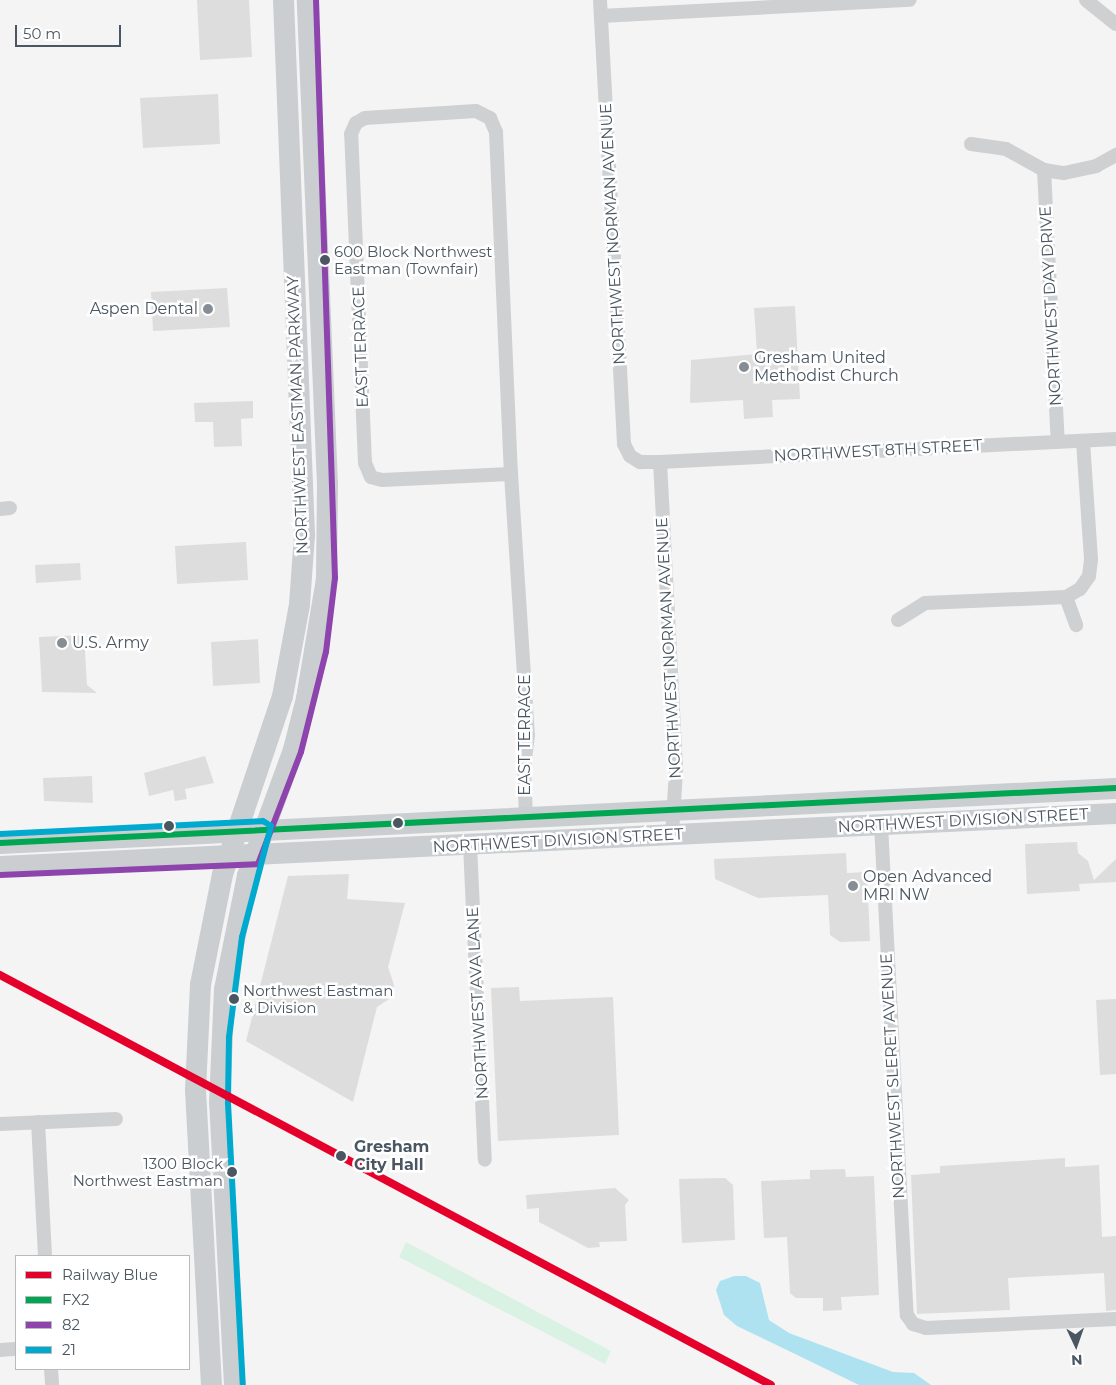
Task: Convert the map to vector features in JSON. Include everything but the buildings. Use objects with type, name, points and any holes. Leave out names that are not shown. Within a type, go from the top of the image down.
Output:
[{"type":"main road","name":"NORTHWEST EASTMAN PARKWAY","points":[[211,1385],[195,1055],[204,959],[228,857],[282,696],[299,604],[304,534],[283,0]]},
{"type":"main road","name":"NORTHWEST EASTMAN PARKWAY","points":[[234,1385],[221,1134],[220,1036],[233,934],[254,856],[306,698],[326,578],[327,484],[307,0]]},
{"type":"main road","name":"NORTHWEST DIVISION STREET","points":[[0,843],[1116,788]]},
{"type":"main road","name":"NORTHWEST DIVISION STREET","points":[[0,866],[470,846],[1116,813]]},
{"type":"street","name":"NORTHWEST NORMAN AVENUE","points":[[600,0],[624,444],[630,456],[640,462]]},
{"type":"street","points":[[601,16],[910,0]]},
{"type":"street","points":[[1086,0],[1116,24]]},
{"type":"street","name":"EAST TERRACE","points":[[511,474],[382,480],[371,477],[366,462],[351,134],[356,123],[365,118],[476,111],[490,118],[496,132],[511,474],[526,691],[526,817]]},
{"type":"street","points":[[971,144],[1006,149],[1044,170],[1080,171],[1116,154]]},
{"type":"street","name":"NORTHWEST DAY DRIVE","points":[[1044,170],[1058,442]]},
{"type":"street","name":"NORTHWEST 8TH STREET","points":[[640,462],[1116,439]]},
{"type":"street","points":[[898,620],[925,603],[1066,597],[1080,589],[1089,576],[1083,441]]},
{"type":"street","name":"NORTHWEST NORMAN AVENUE","points":[[660,462],[675,810],[672,835]]},
{"type":"street","points":[[1066,597],[1076,625]]},
{"type":"street","name":"NORTHWEST SLERET AVENUE","points":[[882,825],[905,1308],[913,1324],[944,1328],[1116,1319]]},
{"type":"street","name":"NORTHWEST AVA LANE","points":[[470,846],[485,1160]]},
{"type":"street","points":[[0,1124],[116,1119]]},
{"type":"street","points":[[38,1122],[45,1255]]},
{"type":"street","points":[[0,1350],[15,1349]]},
{"type":"street","points":[[51,1370],[52,1385]]},
{"type":"green space","points":[[406,1242],[611,1351],[605,1364],[399,1257]]},
{"type":"water","points":[[734,1276],[746,1276],[760,1283],[769,1320],[789,1333],[893,1372],[914,1373],[931,1385],[859,1385],[737,1326],[724,1315],[716,1290],[720,1281]]},
{"type":"rail line","name":"Blue","points":[[0,975],[771,1385]]},
{"type":"transit line","name":"82","points":[[0,875],[258,864],[301,752],[326,652],[335,578],[316,0]]},
{"type":"transit line","name":"FX2","points":[[0,843],[1116,788]]},
{"type":"transit line","name":"21","points":[[0,834],[263,821],[271,826],[242,937],[229,1037],[228,1103],[243,1385]]},
{"type":"place","name":"600 Block Northwest Eastman (Townfair)","points":[[325,260]]},
{"type":"place","name":"Aspen Dental","points":[[208,309]]},
{"type":"place","name":"Gresham United Methodist Church","points":[[744,367]]},
{"type":"place","name":"U.S. Army","points":[[62,643]]},
{"type":"place","name":"Open Advanced MRI NW","points":[[853,886]]},
{"type":"place","name":"Northwest Eastman & Division","points":[[234,999]]},
{"type":"place","name":"Gresham City Hall","points":[[341,1156]]},
{"type":"place","name":"1300 Block Northwest Eastman","points":[[232,1172]]}]
